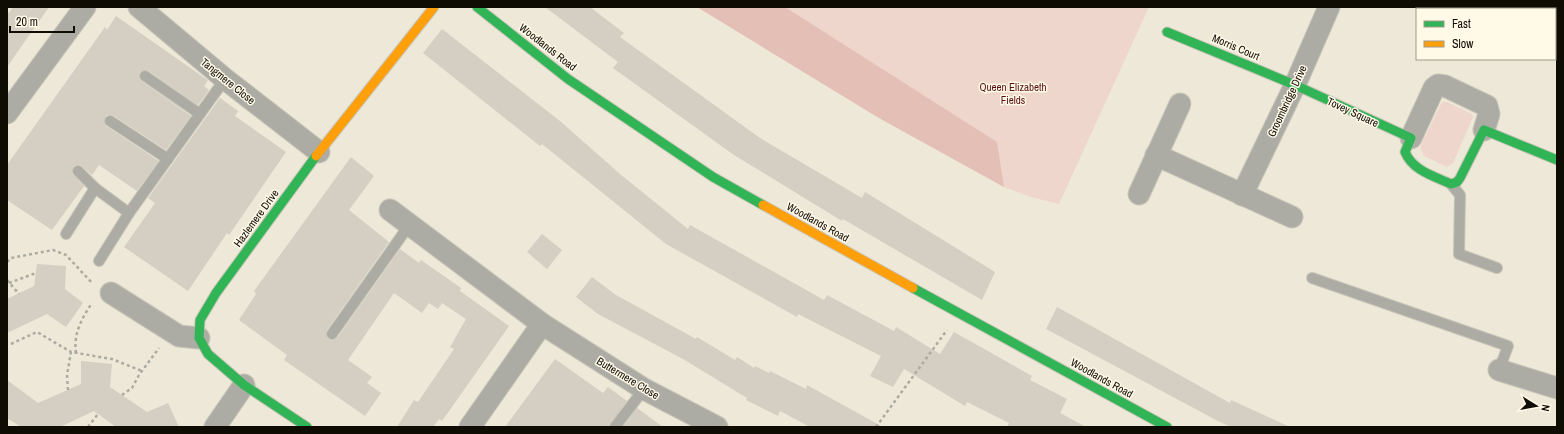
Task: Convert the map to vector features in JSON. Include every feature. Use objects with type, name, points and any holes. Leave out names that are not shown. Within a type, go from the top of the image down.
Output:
[{"type":"street","points":[[7,113],[85,7]]},
{"type":"street","name":"Tangmere Close","points":[[139,7],[226,79],[319,152]]},
{"type":"street","name":"Hazlemere Drive","points":[[199,338],[200,320],[216,293],[319,152],[434,7]]},
{"type":"street","name":"Woodlands Road","points":[[477,7],[568,79],[696,166],[812,233],[1167,427]]},
{"type":"street","name":"Groombridge Drive","points":[[1242,195],[1295,85],[1329,7]]},
{"type":"street","name":"Morris Court","points":[[1167,32],[1295,85]]},
{"type":"street","name":"Tovey Square","points":[[1295,85],[1411,138]]},
{"type":"street","points":[[1438,85],[1445,86],[1487,106],[1490,110],[1484,130],[1457,182],[1451,184],[1414,166],[1409,162],[1405,152],[1411,138],[1434,88],[1438,85]]},
{"type":"street","points":[[1139,194],[1180,104]]},
{"type":"street","points":[[1484,130],[1557,160]]},
{"type":"street","points":[[1156,155],[1292,217]]},
{"type":"street","name":"Buttermere Close","points":[[390,210],[542,324],[644,389],[717,427]]},
{"type":"street","points":[[105,292],[170,331],[188,339],[199,338],[208,354],[244,385],[307,427]]},
{"type":"street","points":[[470,427],[542,324]]},
{"type":"street","points":[[1499,370],[1557,388]]},
{"type":"street","points":[[215,427],[244,385]]},
{"type":"lane","points":[[145,76],[200,114]]},
{"type":"lane","points":[[99,261],[129,213],[226,79]]},
{"type":"lane","points":[[110,121],[168,158]]},
{"type":"lane","points":[[78,171],[95,188],[129,213]]},
{"type":"lane","points":[[1451,184],[1460,195],[1460,254],[1496,268]]},
{"type":"lane","points":[[66,234],[95,188]]},
{"type":"lane","points":[[332,334],[410,224]]},
{"type":"lane","points":[[1312,278],[1508,346],[1499,370]]},
{"type":"lane","points":[[615,427],[644,389]]},
{"type":"path","points":[[7,262],[10,258],[53,250],[66,254],[81,272],[105,292],[84,314],[76,333],[74,343],[76,353]]},
{"type":"path","points":[[18,294],[8,281],[36,273]]},
{"type":"path","points":[[876,427],[959,314]]},
{"type":"path","points":[[122,395],[132,388],[170,331]]},
{"type":"path","points":[[11,344],[37,332],[71,352],[112,359],[142,371]]},
{"type":"path","points":[[68,390],[67,375],[71,352]]},
{"type":"path","points":[[88,427],[98,414]]},
{"type":"green space","name":"Queen Elizabeth Fields","points":[[697,7],[1149,7],[1059,204],[1031,197],[1004,187],[879,118]]},
{"type":"green space","points":[[1442,102],[1447,102],[1472,114],[1473,117],[1453,163],[1447,167],[1424,156],[1420,147]]},
{"type":"shaded area","points":[[697,7],[785,7],[997,142],[1004,187],[879,118]]},
{"type":"building","points":[[13,7],[49,7],[7,67],[7,15]]},
{"type":"building","points":[[545,7],[590,7],[624,33],[620,37],[760,138],[862,198],[865,192],[995,272],[982,300],[843,219],[842,221],[734,155],[613,68],[618,62]]},
{"type":"building","points":[[116,16],[208,80],[204,86],[209,90],[198,105],[149,71],[145,70],[140,72],[139,76],[141,81],[191,116],[166,150],[114,116],[107,115],[104,120],[106,126],[159,161],[137,191],[99,165],[92,175],[80,165],[74,166],[72,173],[84,186],[52,230],[7,200],[7,165],[105,27],[107,30]]},
{"type":"building","points":[[442,29],[560,121],[620,174],[688,229],[690,225],[824,300],[827,295],[894,331],[896,327],[940,354],[954,332],[1032,376],[1030,380],[1067,399],[1060,413],[1086,427],[1007,427],[1009,423],[967,402],[965,406],[904,369],[893,387],[870,376],[881,356],[798,314],[797,317],[666,244],[542,144],[540,146],[423,53]]},
{"type":"building","points":[[220,98],[238,111],[235,116],[286,152],[229,235],[227,233],[188,291],[124,247],[155,203],[148,198]]},
{"type":"building","points":[[351,157],[374,176],[349,210],[389,242],[327,330],[326,334],[328,339],[332,340],[337,338],[400,249],[419,263],[421,260],[461,288],[460,291],[509,326],[442,421],[439,419],[433,427],[397,427],[414,400],[418,402],[454,349],[450,347],[466,319],[442,303],[438,309],[429,303],[422,313],[394,293],[348,360],[372,377],[367,383],[381,393],[365,416],[284,360],[287,355],[239,320],[256,294],[254,291]]},
{"type":"building","points":[[542,234],[562,250],[547,269],[527,252]]},
{"type":"building","points":[[37,264],[66,266],[65,289],[83,303],[66,327],[47,314],[7,333],[7,299],[34,286]]},
{"type":"building","points":[[592,277],[616,295],[696,339],[697,337],[735,360],[737,357],[754,368],[755,366],[769,373],[770,371],[806,389],[807,385],[883,427],[810,427],[780,411],[778,416],[746,400],[747,398],[683,359],[598,314],[576,297]]},
{"type":"building","points":[[1057,307],[1230,403],[1231,400],[1290,427],[1231,427],[1216,420],[1046,329]]},
{"type":"building","points":[[555,359],[603,393],[608,387],[627,401],[609,427],[505,427]]},
{"type":"building","points":[[81,361],[112,364],[110,387],[147,412],[168,403],[179,427],[116,427],[94,411],[60,427],[21,427],[7,418],[7,380],[38,403],[81,384]]},
{"type":"building","points":[[637,408],[663,427],[623,427]]},
{"type":"traffic: fast","points":[[477,7],[568,79],[713,177],[763,205]]},
{"type":"traffic: fast","points":[[1167,32],[1295,85],[1411,138],[1405,152],[1413,164],[1425,172],[1451,184],[1457,182],[1460,178],[1484,130],[1557,160]]},
{"type":"traffic: fast","points":[[307,427],[244,385],[208,354],[199,338],[200,320],[216,293],[316,156]]},
{"type":"traffic: fast","points":[[913,288],[1167,427]]},
{"type":"traffic: slow","points":[[316,156],[434,7]]},
{"type":"traffic: slow","points":[[763,205],[913,288]]}]
